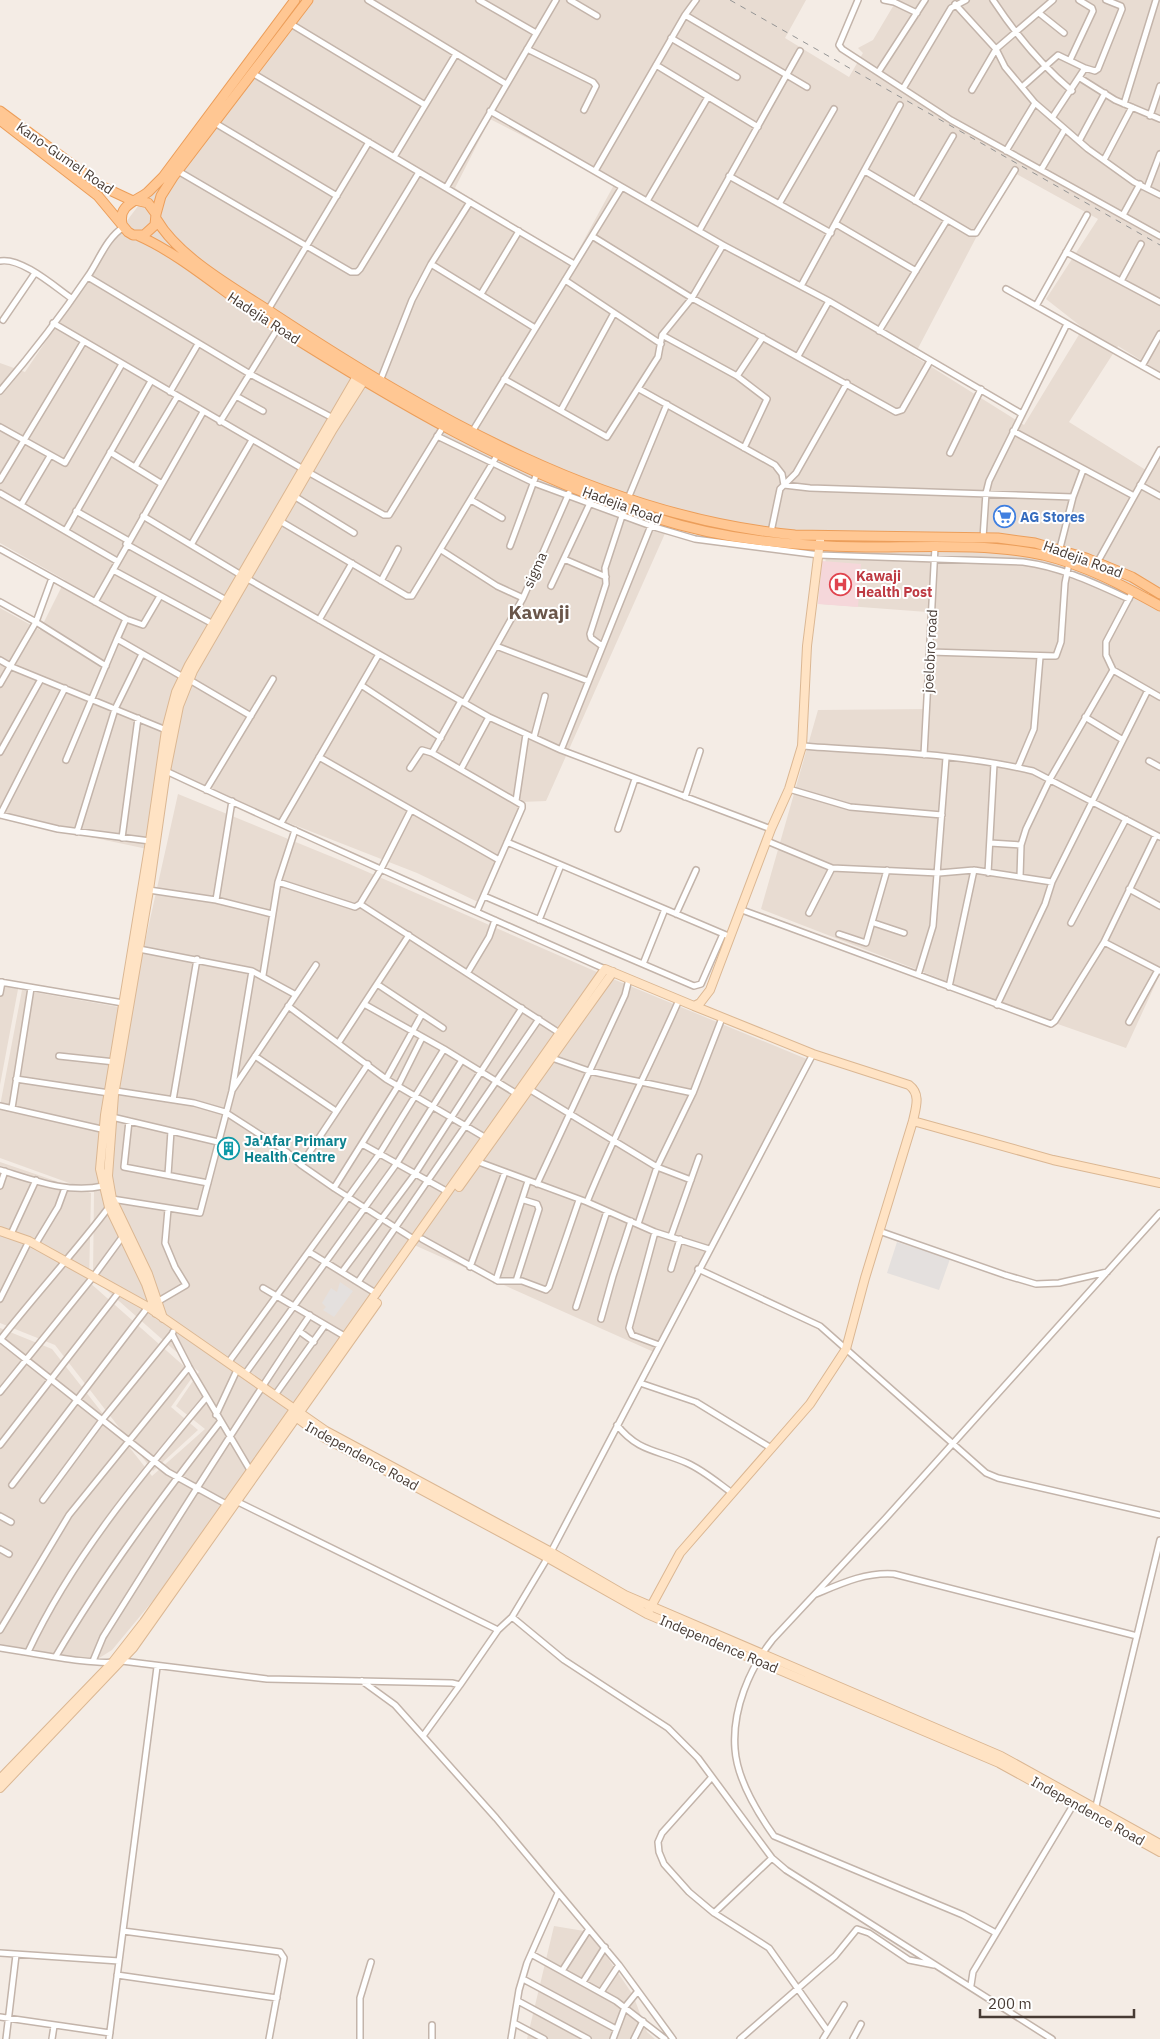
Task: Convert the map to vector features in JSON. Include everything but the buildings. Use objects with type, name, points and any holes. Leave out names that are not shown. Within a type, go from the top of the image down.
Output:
[{"type":"main road","points":[[295,0],[163,177],[124,208],[122,213],[123,226],[133,235],[139,236],[149,233],[157,217],[161,196],[178,171],[254,74],[308,0]]},
{"type":"main road","name":"Kano-Gumel Road","points":[[0,111],[101,186],[134,201]]},
{"type":"main road","name":"Kano-Gumel Road","points":[[0,120],[98,196],[123,226]]},
{"type":"main road","points":[[134,201],[148,203],[157,217]]},
{"type":"main road","name":"Hadejia Road","points":[[157,217],[174,243],[248,299],[268,310],[362,375],[443,427],[570,491],[652,522],[791,545],[935,547],[1025,553],[1069,568],[1160,606]]},
{"type":"main road","name":"Hadejia Road","points":[[139,236],[164,249],[242,306],[362,375],[380,381],[472,432],[565,475],[628,498],[687,518],[771,533],[983,538],[1035,543],[1060,548],[1132,577],[1160,594]]},
{"type":"main road","points":[[163,1318],[148,1274],[103,1186],[100,1169],[124,1003],[140,922],[166,730],[185,678],[226,600],[244,577],[280,521],[294,496],[331,417],[362,375]]},
{"type":"main road","points":[[156,1313],[146,1284],[123,1236],[111,1203],[108,1176],[107,1130],[112,1117],[112,1092],[139,949],[140,922],[149,890],[166,771],[185,678],[362,375]]},
{"type":"main road","points":[[694,1006],[700,1003],[710,990],[727,935],[742,910],[771,829],[789,789],[802,746],[807,646],[819,556],[819,534]]},
{"type":"main road","points":[[1130,593],[1132,577]]},
{"type":"main road","points":[[609,971],[813,1054],[909,1085],[916,1090],[918,1096],[913,1121],[846,1349],[810,1404],[680,1553],[649,1611]]},
{"type":"main road","points":[[0,1779],[9,1774],[122,1661],[183,1572],[226,1504],[295,1413],[419,1240],[517,1094],[609,971]]},
{"type":"main road","points":[[0,1788],[9,1774],[112,1663],[183,1572],[236,1500],[346,1337],[419,1240],[449,1192],[552,1058],[609,971]]},
{"type":"main road","points":[[913,1121],[1053,1160],[1160,1183]]},
{"type":"main road","points":[[0,1231],[32,1243],[148,1307],[163,1318],[174,1331],[228,1363],[275,1395],[295,1413]]},
{"type":"main road","name":"Independence Road","points":[[295,1413],[323,1437],[550,1555],[649,1611],[990,1758],[1076,1800],[1160,1852]]},
{"type":"main road","name":"Independence Road","points":[[1095,1811],[1160,1844]]},
{"type":"street","points":[[368,0],[506,84]]},
{"type":"street","points":[[446,188],[556,0]]},
{"type":"street","points":[[570,0],[597,16]]},
{"type":"street","points":[[595,172],[671,38],[696,0]]},
{"type":"street","points":[[858,0],[839,45],[951,120],[1160,236]]},
{"type":"street","points":[[884,0],[895,1],[917,13]]},
{"type":"street","points":[[879,70],[925,0]]},
{"type":"street","points":[[904,87],[955,4],[966,0]]},
{"type":"street","points":[[993,0],[1015,32],[1044,66],[1072,90]]},
{"type":"street","points":[[972,90],[996,49],[1053,0]]},
{"type":"street","points":[[1022,86],[1058,55],[1086,68],[1095,71],[1098,69],[1122,9],[1121,6],[1106,0]]},
{"type":"street","points":[[1124,104],[1156,0]]},
{"type":"street","points":[[482,1],[536,33]]},
{"type":"street","points":[[1070,60],[1093,11],[1083,1]]},
{"type":"street","points":[[955,4],[996,49],[1005,67],[1035,103],[1104,160],[1160,195]]},
{"type":"street","points":[[1039,14],[1064,32]]},
{"type":"street","points":[[685,15],[807,87]]},
{"type":"street","points":[[291,24],[425,104]]},
{"type":"street","points":[[671,38],[737,77]]},
{"type":"street","points":[[527,49],[593,82],[596,86],[584,110]]},
{"type":"street","points":[[698,231],[800,51]]},
{"type":"street","points":[[394,157],[456,54]]},
{"type":"street","points":[[656,65],[758,127]]},
{"type":"street","points":[[1052,118],[1086,68]]},
{"type":"street","points":[[254,74],[574,264]]},
{"type":"street","points":[[1080,78],[1124,104],[1160,119]]},
{"type":"street","points":[[1150,116],[1160,86]]},
{"type":"street","points":[[1079,141],[1105,93]]},
{"type":"street","points":[[647,201],[708,97]]},
{"type":"street","points":[[1006,151],[1015,133],[1035,103]]},
{"type":"street","points":[[802,286],[900,105]]},
{"type":"street","points":[[1104,160],[1132,107]]},
{"type":"street","points":[[779,204],[834,109]]},
{"type":"street","points":[[490,112],[698,231],[829,301],[1022,414]]},
{"type":"street","points":[[215,123],[337,196]]},
{"type":"street","points":[[1041,170],[1065,129]]},
{"type":"street","points":[[915,201],[953,136]]},
{"type":"street","points":[[268,310],[369,142]]},
{"type":"street","points":[[1147,188],[1160,154]]},
{"type":"street","points":[[865,170],[970,233],[976,233],[1016,170]]},
{"type":"street","points":[[178,171],[352,272],[357,272],[419,172]]},
{"type":"street","points":[[729,176],[831,233]]},
{"type":"street","points":[[1122,215],[1140,184]]},
{"type":"street","points":[[472,432],[622,187]]},
{"type":"street","points":[[380,381],[412,300],[431,264],[470,202]]},
{"type":"street","points":[[1036,306],[1088,215]]},
{"type":"street","points":[[879,331],[947,220]]},
{"type":"street","points":[[836,224],[916,271]]},
{"type":"street","points":[[0,391],[88,277],[114,234],[123,226]]},
{"type":"street","points":[[481,294],[519,231]]},
{"type":"street","points":[[592,236],[692,298],[900,412],[930,361]]},
{"type":"street","points":[[504,379],[607,437],[658,357],[662,334],[692,298],[723,244]]},
{"type":"street","points":[[1121,281],[1141,244]]},
{"type":"street","points":[[1066,252],[1160,302]]},
{"type":"street","points":[[0,261],[7,260],[35,273],[71,298]]},
{"type":"street","points":[[431,264],[535,328]]},
{"type":"street","points":[[3,320],[35,273]]},
{"type":"street","points":[[88,277],[250,374],[331,417]]},
{"type":"street","points":[[565,280],[661,344]]},
{"type":"street","points":[[1006,289],[1160,376]]},
{"type":"street","points":[[798,356],[829,301]]},
{"type":"street","points":[[560,410],[614,313]]},
{"type":"street","points":[[53,323],[220,422],[384,515],[389,515],[443,427]]},
{"type":"street","points":[[983,538],[986,493],[996,464],[1067,324]]},
{"type":"street","points":[[220,422],[278,328]]},
{"type":"street","points":[[662,334],[737,376],[767,399],[744,448]]},
{"type":"street","points":[[1142,366],[1160,334]]},
{"type":"street","points":[[737,376],[763,337]]},
{"type":"street","points":[[0,480],[84,341]]},
{"type":"street","points":[[170,392],[198,344]]},
{"type":"street","points":[[0,427],[62,462],[68,460],[122,364]]},
{"type":"street","points":[[66,530],[151,381]]},
{"type":"street","points":[[771,533],[777,496],[784,485],[796,473],[847,383]]},
{"type":"street","points":[[639,389],[779,469],[784,485]]},
{"type":"street","points":[[950,453],[981,389]]},
{"type":"street","points":[[236,396],[263,411]]},
{"type":"street","points":[[135,467],[177,397]]},
{"type":"street","points":[[602,646],[591,638],[590,634],[606,584],[605,568],[628,498],[667,404]]},
{"type":"street","points":[[95,602],[127,542],[203,412]]},
{"type":"street","points":[[1013,431],[1134,496]]},
{"type":"street","points":[[437,436],[534,483],[570,491]]},
{"type":"street","points":[[191,545],[252,440]]},
{"type":"street","points":[[1097,563],[1160,450]]},
{"type":"street","points":[[110,452],[162,484]]},
{"type":"street","points":[[280,521],[407,596],[412,596],[498,454]]},
{"type":"street","points":[[21,505],[50,456]]},
{"type":"street","points":[[1060,548],[1073,497],[1083,470]]},
{"type":"street","points":[[510,546],[537,473]]},
{"type":"street","points":[[784,485],[810,488],[1073,497]]},
{"type":"street","points":[[1140,485],[1160,496]]},
{"type":"street","name":"sigma","points":[[432,753],[523,598],[570,491]]},
{"type":"street","points":[[0,493],[117,560]]},
{"type":"street","points":[[294,496],[354,534]]},
{"type":"street","points":[[551,586],[592,499]]},
{"type":"street","points":[[471,500],[502,518]]},
{"type":"street","points":[[76,511],[226,600]]},
{"type":"street","points":[[143,516],[244,577],[489,717],[561,750],[771,829]]},
{"type":"street","points":[[561,750],[652,522],[695,539],[819,556],[1023,562],[1069,568],[1059,650],[1056,656],[1040,657],[930,652]]},
{"type":"street","name":"joelobro road","points":[[924,755],[935,547]]},
{"type":"street","points":[[0,549],[126,619],[143,625],[160,596]]},
{"type":"street","points":[[381,581],[398,549]]},
{"type":"street","points":[[441,550],[497,586],[523,598]]},
{"type":"street","points":[[564,560],[606,577]]},
{"type":"street","points":[[319,620],[352,564]]},
{"type":"street","points":[[113,570],[213,624]]},
{"type":"street","points":[[0,684],[12,667],[36,622],[52,578]]},
{"type":"street","points":[[1130,593],[1105,647],[1113,670],[1160,697]]},
{"type":"street","points":[[0,602],[106,666]]},
{"type":"street","points":[[66,760],[126,619]]},
{"type":"street","points":[[118,639],[251,716]]},
{"type":"street","points":[[496,646],[588,681]]},
{"type":"street","points":[[77,832],[115,709],[142,654]]},
{"type":"street","points":[[281,823],[379,654]]},
{"type":"street","points":[[1018,767],[1034,729],[1040,657]]},
{"type":"street","points":[[0,660],[12,667],[166,730]]},
{"type":"street","points":[[1020,877],[1021,845],[1026,829],[1050,779],[1113,670]]},
{"type":"street","points":[[0,752],[41,679]]},
{"type":"street","points":[[206,790],[273,679]]},
{"type":"street","points":[[362,685],[441,738]]},
{"type":"street","points":[[65,688],[0,815],[58,830],[150,841]]},
{"type":"street","points":[[997,1005],[1045,904],[1052,882],[1148,690]]},
{"type":"street","points":[[534,738],[545,696]]},
{"type":"street","points":[[461,769],[489,717]]},
{"type":"street","points":[[1086,717],[1123,740]]},
{"type":"street","points":[[122,838],[138,718]]},
{"type":"street","points":[[516,801],[526,734]]},
{"type":"street","points":[[742,910],[1046,1024],[1055,1021],[1104,942],[1129,889],[1158,836],[1050,779],[1018,767],[924,755],[802,746]]},
{"type":"street","points":[[410,768],[418,753],[422,750],[432,753],[516,801],[522,808],[477,911]]},
{"type":"street","points":[[685,797],[700,751]]},
{"type":"street","points":[[319,757],[500,860]]},
{"type":"street","points":[[918,975],[933,926],[946,758]]},
{"type":"street","points":[[1149,761],[1160,767]]},
{"type":"street","points":[[988,872],[994,764]]},
{"type":"street","points":[[166,771],[281,823],[380,871],[477,911],[609,971]]},
{"type":"street","points":[[618,829],[636,779]]},
{"type":"street","points":[[789,789],[850,807],[942,816]]},
{"type":"street","points":[[216,900],[232,801]]},
{"type":"street","points":[[278,882],[355,907],[360,904],[380,871],[411,810]]},
{"type":"street","points":[[1071,923],[1126,819]]},
{"type":"street","points":[[264,975],[278,882],[295,830]]},
{"type":"street","points":[[767,841],[832,868],[938,873],[974,870],[1052,882]]},
{"type":"street","points":[[484,896],[694,986],[701,984],[727,935],[507,842]]},
{"type":"street","points":[[990,843],[1021,845]]},
{"type":"street","points":[[539,920],[561,865]]},
{"type":"street","points":[[808,913],[832,868]]},
{"type":"street","points":[[676,914],[696,870]]},
{"type":"street","points":[[839,934],[866,943],[874,923],[887,870]]},
{"type":"street","points":[[949,987],[974,870]]},
{"type":"street","points":[[1129,889],[1160,906]]},
{"type":"street","points":[[149,890],[216,900],[272,914]]},
{"type":"street","points":[[360,904],[468,972],[561,1034]]},
{"type":"street","points":[[643,964],[665,909]]},
{"type":"street","points":[[468,972],[489,937],[495,920]]},
{"type":"street","points":[[874,923],[904,933]]},
{"type":"street","points":[[339,1042],[409,934]]},
{"type":"street","points":[[1104,942],[1159,971],[1129,1022]]},
{"type":"street","points":[[139,949],[252,971],[264,975],[296,995]]},
{"type":"street","points":[[173,1100],[196,959]]},
{"type":"street","points":[[232,1091],[316,965]]},
{"type":"street","points":[[226,1504],[177,1477],[154,1461],[0,1339],[64,1261],[94,1229],[111,1203],[200,1213],[232,1091],[252,971]]},
{"type":"street","points":[[537,1184],[625,995],[629,979]]},
{"type":"street","points":[[0,993],[1,982],[124,1003]]},
{"type":"street","points":[[377,984],[443,1028]]},
{"type":"street","points":[[12,1108],[31,988]]},
{"type":"street","points":[[587,1202],[613,1139],[643,1081],[679,1000]]},
{"type":"street","points":[[364,1004],[444,1049],[517,1094]]},
{"type":"street","points":[[288,1006],[339,1042],[386,1079],[486,1138]]},
{"type":"street","points":[[342,1272],[380,1218],[415,1174],[522,1008]]},
{"type":"street","points":[[386,1079],[422,1014]]},
{"type":"street","points":[[638,1224],[657,1167],[693,1093],[722,1018]]},
{"type":"street","points":[[358,1282],[539,1019]]},
{"type":"street","points":[[334,1188],[398,1086],[422,1038]]},
{"type":"street","points":[[228,1363],[380,1153],[444,1049]]},
{"type":"street","points":[[423,1736],[498,1630],[512,1617],[550,1555],[698,1268],[813,1054]]},
{"type":"street","points":[[59,1056],[115,1062]]},
{"type":"street","points":[[255,1056],[336,1111]]},
{"type":"street","points":[[552,1058],[589,1071],[693,1093]]},
{"type":"street","points":[[244,1374],[397,1163],[462,1060]]},
{"type":"street","points":[[301,1165],[368,1064]]},
{"type":"street","points":[[16,1079],[206,1105],[225,1112],[287,1152],[301,1165],[396,1228],[496,1280],[516,1281],[543,1290],[549,1287],[579,1200]]},
{"type":"street","points":[[529,1089],[657,1167],[691,1180]]},
{"type":"street","points":[[0,1106],[107,1130]]},
{"type":"street","points":[[112,1117],[218,1142]]},
{"type":"street","points":[[129,1121],[124,1168],[208,1184]]},
{"type":"street","points":[[168,1175],[171,1131]]},
{"type":"street","points":[[362,1144],[449,1192]]},
{"type":"street","points":[[671,1236],[699,1157]]},
{"type":"street","points":[[474,1160],[587,1202],[655,1232],[709,1249]]},
{"type":"street","points":[[0,1186],[2,1171],[65,1188],[88,1189],[103,1186]]},
{"type":"street","points":[[470,1267],[505,1172]]},
{"type":"street","points":[[10,1234],[36,1180]]},
{"type":"street","points":[[496,1280],[524,1200],[528,1181]]},
{"type":"street","points":[[0,1299],[32,1243],[61,1202],[65,1188]]},
{"type":"street","points":[[516,1281],[539,1209],[538,1204],[524,1200]]},
{"type":"street","points":[[157,1302],[186,1285],[174,1267],[165,1243],[168,1209]]},
{"type":"street","points":[[576,1307],[607,1211]]},
{"type":"street","points":[[996,1933],[963,1915],[774,1836],[764,1822],[743,1780],[735,1749],[738,1709],[759,1657],[1160,1213]]},
{"type":"street","points":[[601,1319],[631,1221]]},
{"type":"street","points":[[655,1232],[628,1328],[632,1335],[659,1345]]},
{"type":"street","points":[[879,1232],[1036,1284],[1059,1283],[1107,1272]]},
{"type":"street","points":[[0,1392],[93,1277],[123,1236]]},
{"type":"street","points":[[671,1269],[680,1239]]},
{"type":"street","points":[[309,1252],[377,1294]]},
{"type":"street","points":[[698,1268],[805,1318],[826,1331],[973,1464],[998,1478],[1160,1515]]},
{"type":"street","points":[[264,1288],[346,1337]]},
{"type":"street","points":[[0,1445],[119,1292]]},
{"type":"street","points":[[12,1484],[148,1307]]},
{"type":"street","points":[[93,1661],[103,1637],[230,1439],[261,1386],[310,1315]]},
{"type":"street","points":[[275,1395],[325,1325]]},
{"type":"street","points":[[43,1500],[102,1420],[174,1331],[188,1367],[250,1470]]},
{"type":"street","points":[[299,1331],[314,1342]]},
{"type":"street","points":[[0,1630],[69,1515],[188,1367]]},
{"type":"street","points":[[216,1415],[237,1370]]},
{"type":"street","points":[[640,1383],[696,1402],[771,1448]]},
{"type":"street","points":[[28,1652],[47,1612],[94,1540],[154,1461],[206,1398]]},
{"type":"street","points":[[56,1656],[80,1616],[177,1477],[220,1422]]},
{"type":"street","points":[[617,1425],[627,1437],[648,1451],[688,1463],[732,1492]]},
{"type":"street","points":[[236,1500],[498,1630]]},
{"type":"street","points":[[0,1516],[11,1522]]},
{"type":"street","points":[[1095,1811],[1160,1540]]},
{"type":"street","points":[[0,1549],[10,1554]]},
{"type":"street","points":[[814,1595],[846,1581],[880,1573],[894,1574],[1137,1636]]},
{"type":"street","points":[[512,1617],[564,1660],[668,1728],[698,1758],[772,1858],[786,1870],[1052,2039]]},
{"type":"street","points":[[0,1648],[93,1661],[112,1663],[122,1661],[157,1667],[266,1679],[362,1680],[452,1683],[460,1685]]},
{"type":"street","points":[[0,2016],[109,2036],[157,1667]]},
{"type":"street","points":[[362,1680],[395,1705],[423,1736],[619,1965],[673,2039]]},
{"type":"street","points":[[712,1777],[662,1834],[658,1842],[659,1852],[664,1864],[689,1892],[714,1913],[764,1944],[827,2030]]},
{"type":"street","points":[[970,1986],[973,1972],[1076,1800]]},
{"type":"street","points":[[714,1913],[772,1858]]},
{"type":"street","points":[[511,2039],[530,1954],[558,1893]]},
{"type":"street","points":[[562,1971],[589,1929]]},
{"type":"street","points":[[740,2039],[796,1988],[835,1956],[857,1929],[869,1933],[909,1960],[937,1965]]},
{"type":"street","points":[[123,1931],[280,1952],[284,1958],[269,2039]]},
{"type":"street","points":[[583,1982],[604,1947]]},
{"type":"street","points":[[0,1953],[119,1961]]},
{"type":"street","points":[[530,1954],[625,2007],[665,2039]]},
{"type":"street","points":[[6,2039],[16,1955]]},
{"type":"street","points":[[360,2039],[360,1998],[371,1962]]},
{"type":"street","points":[[601,1992],[619,1965]]},
{"type":"street","points":[[117,1975],[277,1998]]},
{"type":"street","points":[[523,1979],[616,2029]]},
{"type":"street","points":[[613,2039],[625,2007],[638,1991]]},
{"type":"street","points":[[518,2001],[588,2039]]},
{"type":"street","points":[[823,2039],[844,2004]]},
{"type":"street","points":[[634,2039],[643,2021]]},
{"type":"street","points":[[514,2023],[544,2039]]},
{"type":"street","points":[[853,2039],[861,2024]]},
{"type":"street","points":[[432,2025],[432,2039]]},
{"type":"street","points":[[52,2039],[54,2026]]},
{"type":"street","points":[[656,2039],[658,2033]]},
{"type":"shaded area","points":[[294,0],[806,0],[785,38],[849,77],[863,53],[858,48],[873,40],[895,3],[886,0],[1160,0],[1160,372],[1118,346],[1069,422],[1149,472],[1160,457],[1160,974],[1126,1048],[1055,1023],[761,909],[818,710],[928,709],[927,612],[821,604],[826,556],[671,520],[546,801],[521,802],[478,902],[417,873],[164,774],[152,850],[0,818],[0,608],[40,630],[65,580],[0,543],[0,363],[25,372],[129,218]],"holes":[[[490,119],[615,183],[572,262],[562,262],[455,188]],[[1011,171],[1098,219],[1046,299],[1083,328],[1024,425],[914,356]]]},
{"type":"shaded area","name":"Kawaji Health Post","points":[[822,561],[861,564],[858,607],[818,604]]},
{"type":"shaded area","points":[[178,794],[347,863],[613,979],[809,1060],[656,1353],[412,1244],[215,1526],[112,1650],[88,1665],[0,1645],[0,1328],[52,1349],[152,1476],[205,1429],[176,1406],[199,1372],[93,1278],[94,1192],[0,1158],[0,1106],[22,990],[130,1009]]},
{"type":"shaded area","points":[[0,982],[19,984],[0,1085]]},
{"type":"shaded area","points":[[0,1162],[91,1193],[89,1282],[194,1375],[171,1407],[198,1430],[153,1471],[55,1345],[0,1323]]},
{"type":"shaded area","points":[[897,1242],[950,1259],[939,1290],[887,1273]]},
{"type":"shaded area","points":[[340,1282],[353,1291],[334,1317],[323,1310],[326,1307],[322,1303],[331,1288],[337,1292]]},
{"type":"shaded area","points":[[554,1926],[590,1932],[633,1995],[647,2032],[655,2039],[527,2039]]},
{"type":"railway","points":[[730,0],[1160,245]]},
{"type":"place","name":"AG Stores","points":[[1004,517]]},
{"type":"place","name":"Kawaji Health Post","points":[[840,584]]},
{"type":"place","name":"Ja'Afar Primary Health Centre","points":[[228,1149]]},
{"type":"district","name":"Kawaji","points":[[539,612]]}]
